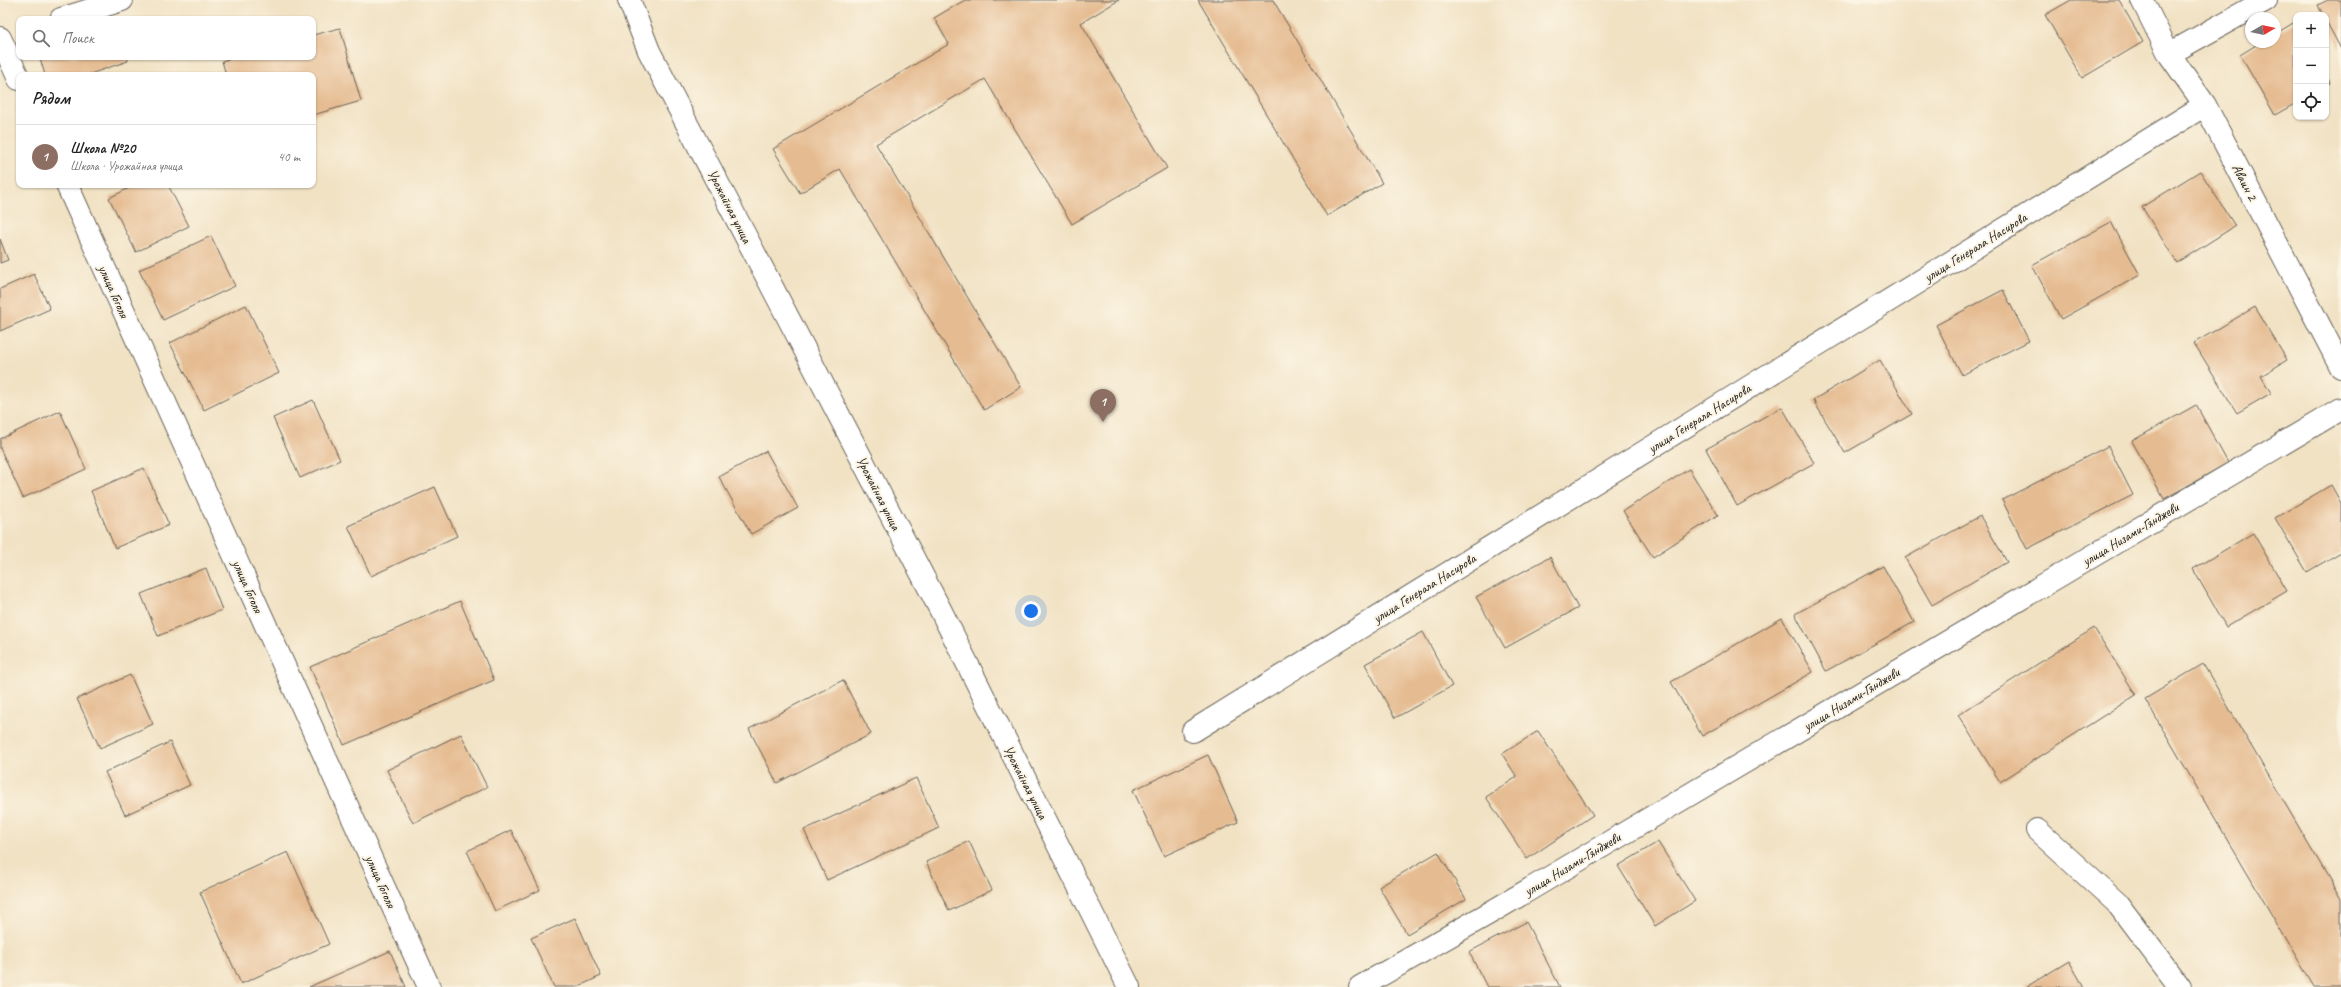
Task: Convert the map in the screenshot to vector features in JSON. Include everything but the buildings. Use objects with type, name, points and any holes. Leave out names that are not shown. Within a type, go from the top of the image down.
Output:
[{"type":"street","points":[[71,16],[122,0]]},
{"type":"street","name":"Урожайная улица","points":[[629,0],[650,51],[937,604],[1129,987]]},
{"type":"street","name":"Аваин 2","points":[[2142,0],[2169,54],[2205,105],[2341,367]]},
{"type":"street","points":[[2169,54],[2266,0]]},
{"type":"street","points":[[16,33],[0,38],[16,73]]},
{"type":"street","name":"улица Генерала Насирова","points":[[1193,731],[2205,105]]},
{"type":"street","name":"улица Гоголя","points":[[68,188],[429,987]]},
{"type":"street","name":"улица Низами-Гянджеви","points":[[1360,987],[1500,907],[2341,409]]},
{"type":"street","points":[[2037,830],[2117,903],[2180,987]]},
{"type":"place","name":"Школа №20","points":[[1103,422]]}]
